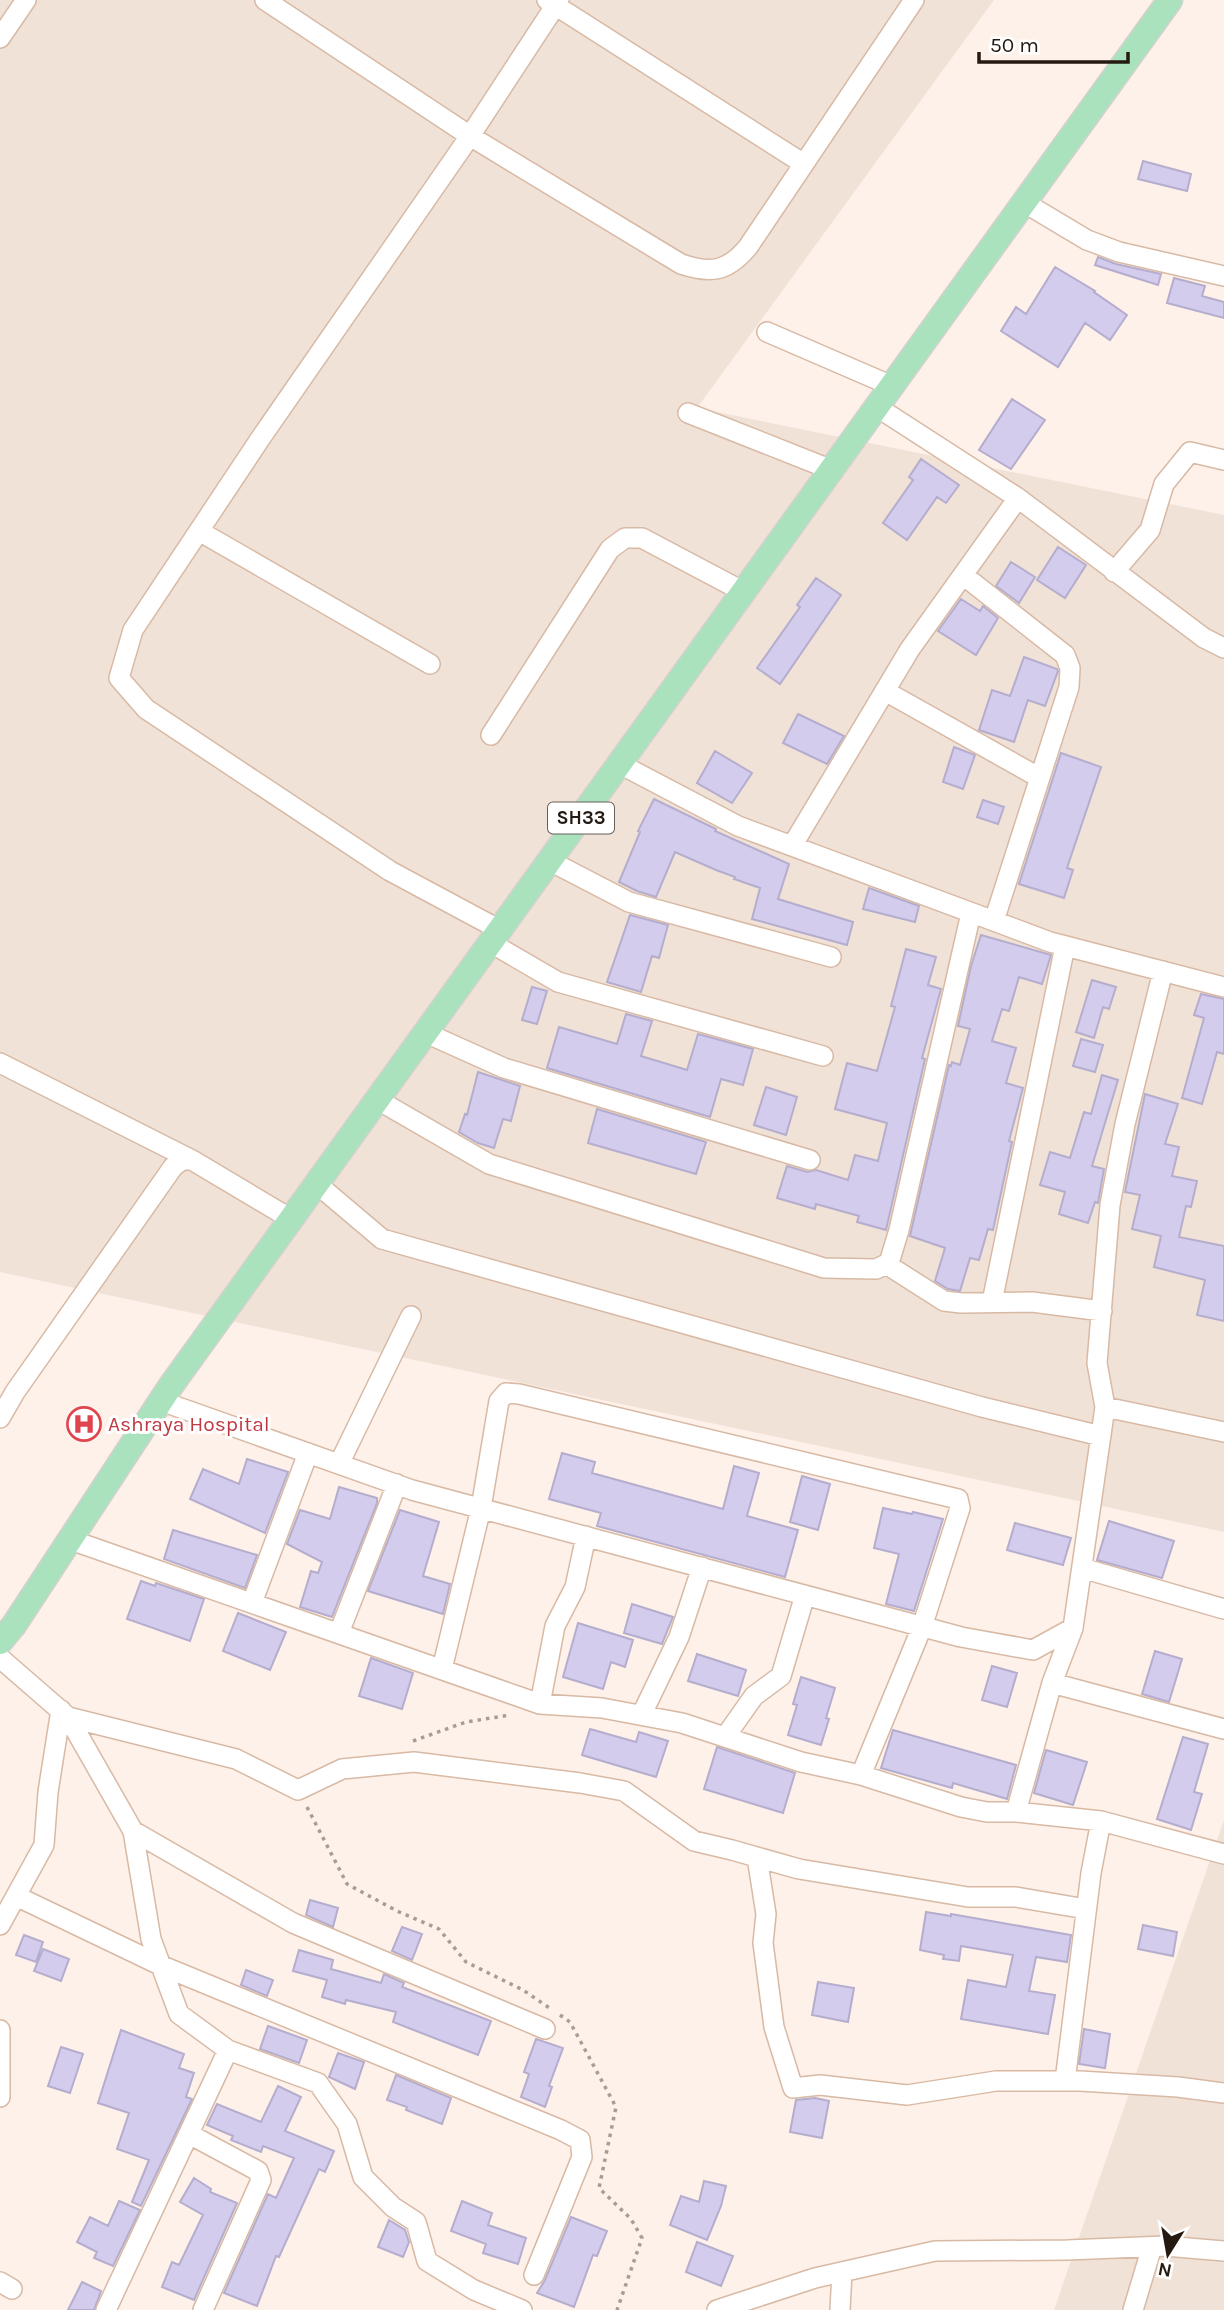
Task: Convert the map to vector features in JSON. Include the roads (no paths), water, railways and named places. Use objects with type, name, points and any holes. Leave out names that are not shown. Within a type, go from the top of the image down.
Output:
[{"type":"main road","name":"SH33","points":[[0,1642],[71,1540],[161,1401],[1170,0]]},
{"type":"street","points":[[0,38],[26,0]]},
{"type":"street","points":[[265,0],[470,136],[681,264],[699,270],[716,270],[734,262],[748,247],[914,0]]},
{"type":"street","points":[[804,164],[554,2],[470,136],[260,439],[133,630],[119,678],[146,709],[390,871],[496,937],[558,982],[823,1056]]},
{"type":"street","points":[[1025,202],[1087,240],[1119,252],[1224,276]]},
{"type":"street","points":[[767,332],[892,386]]},
{"type":"street","points":[[877,407],[1018,498],[1114,572],[1205,638],[1224,648]]},
{"type":"street","points":[[688,413],[832,470]]},
{"type":"street","points":[[1114,572],[1150,530],[1164,484],[1191,452],[1224,460]]},
{"type":"street","points":[[792,846],[910,649],[1018,498]]},
{"type":"street","points":[[199,531],[430,664]]},
{"type":"street","points":[[491,735],[610,549],[625,538],[642,538],[744,592]]},
{"type":"street","points":[[963,575],[1065,655],[1070,668],[1069,687],[994,921]]},
{"type":"street","points":[[885,691],[1040,778]]},
{"type":"street","points":[[620,764],[738,826],[994,921],[1065,946],[1224,987]]},
{"type":"street","points":[[550,861],[629,902],[831,957]]},
{"type":"street","points":[[378,1100],[489,1164],[824,1268],[876,1269],[889,1263],[899,1230],[971,912]]},
{"type":"street","points":[[992,1302],[1065,946]]},
{"type":"street","points":[[1016,1812],[1052,1683],[1073,1628],[1105,1406],[1097,1363],[1110,1205],[1125,1124],[1163,971]]},
{"type":"street","points":[[426,1033],[504,1068],[810,1160]]},
{"type":"street","points":[[0,1063],[192,1160],[291,1219]]},
{"type":"street","points":[[0,1418],[15,1392],[173,1167],[182,1160],[192,1160]]},
{"type":"street","points":[[317,1184],[382,1239],[982,1407],[1101,1436]]},
{"type":"street","points":[[886,1264],[944,1301],[1032,1302],[1102,1311]]},
{"type":"street","points":[[339,1464],[411,1316]]},
{"type":"street","points":[[442,1669],[481,1508],[499,1401],[506,1393],[958,1499],[960,1508],[922,1627],[860,1775]]},
{"type":"street","points":[[161,1401],[397,1484],[961,1637],[1034,1650],[1073,1628]]},
{"type":"street","points":[[1105,1406],[1224,1432]]},
{"type":"street","points":[[252,1603],[308,1453]]},
{"type":"street","points":[[339,1633],[397,1484]]},
{"type":"street","points":[[540,1703],[555,1626],[575,1587],[586,1536]]},
{"type":"street","points":[[71,1540],[540,1703],[642,1714],[682,1723],[800,1762],[860,1775],[961,1807],[987,1812],[1016,1812],[1101,1821],[1224,1854]]},
{"type":"street","points":[[642,1714],[680,1637],[702,1567]]},
{"type":"street","points":[[1082,1568],[1224,1609]]},
{"type":"street","points":[[725,1737],[754,1696],[781,1676],[805,1595]]},
{"type":"street","points":[[0,1658],[64,1713],[133,1831],[151,1939],[178,2014],[228,2050],[318,2083],[347,2124],[363,2177],[393,2207],[416,2222],[427,2261],[474,2290],[522,2310]]},
{"type":"street","points":[[1052,1683],[1224,1729]]},
{"type":"street","points":[[64,1713],[236,1759],[298,1790],[342,1769],[414,1762],[580,1783],[624,1791],[694,1841],[799,1869],[968,1897],[1016,1897],[1086,1909]]},
{"type":"street","points":[[0,1925],[44,1845],[48,1792],[64,1713]]},
{"type":"street","points":[[1065,2081],[1086,1909],[1101,1821]]},
{"type":"street","points":[[133,1831],[293,1923],[545,2029]]},
{"type":"street","points":[[757,1857],[766,1914],[763,1943],[774,2026],[793,2088],[820,2085],[907,2095],[996,2081],[1065,2081],[1178,2087],[1224,2093]]},
{"type":"street","points":[[16,1896],[160,1965],[580,2140],[582,2157],[534,2275]]},
{"type":"street","points":[[0,2030],[0,2097]]},
{"type":"street","points":[[106,2310],[228,2050]]},
{"type":"street","points":[[189,2134],[258,2171],[261,2180],[203,2310]]},
{"type":"street","points":[[1133,2310],[1152,2247]]},
{"type":"street","points":[[717,2310],[815,2278],[935,2251],[1152,2247],[1224,2251]]},
{"type":"street","points":[[840,2310],[842,2272]]},
{"type":"place","name":"Ashraya Hospital","points":[[84,1424]]}]
